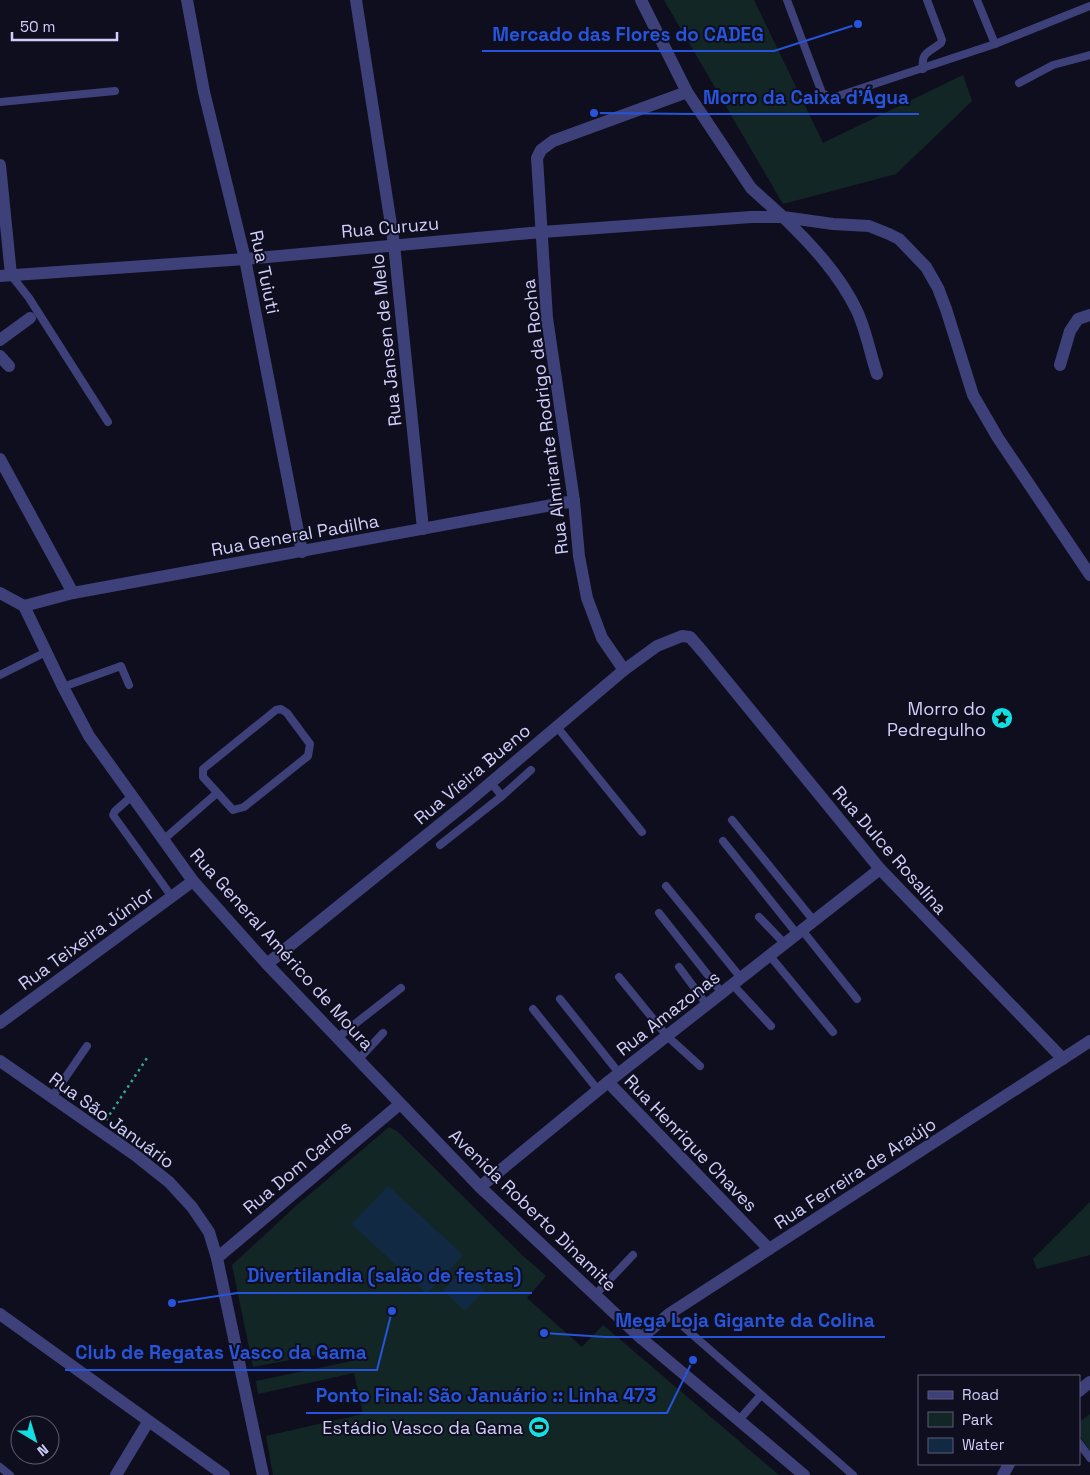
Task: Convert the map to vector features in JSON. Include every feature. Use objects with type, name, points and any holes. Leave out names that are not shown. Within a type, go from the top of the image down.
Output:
[{"type":"street","name":"Rua Tuiuti","points":[[187,0],[204,92],[245,259],[302,552]]},
{"type":"street","name":"Rua Jansen de Melo","points":[[356,0],[394,244],[423,529]]},
{"type":"street","points":[[641,0],[688,92],[751,188],[809,242],[847,292],[858,313],[877,374]]},
{"type":"street","name":"Rua Almirante Rodrigo da Rocha","points":[[624,670],[602,638],[587,598],[579,556],[574,501],[547,318],[537,158],[541,150],[553,141],[688,92]]},
{"type":"street","points":[[0,166],[5,275]]},
{"type":"street","name":"Rua Curuzu","points":[[5,275],[245,259],[394,244],[751,217],[783,217],[833,224],[869,226],[899,239],[926,267],[938,288],[946,309],[973,395],[998,438],[1090,575]]},
{"type":"street","points":[[1060,365],[1070,331],[1078,319],[1090,315]]},
{"type":"street","points":[[0,340],[30,318]]},
{"type":"street","points":[[0,356],[9,366]]},
{"type":"street","points":[[0,459],[73,593]]},
{"type":"street","name":"Rua General Padilha","points":[[24,606],[73,593],[574,501]]},
{"type":"street","points":[[0,593],[24,606]]},
{"type":"street","name":"Rua General Américo de Moura","points":[[24,606],[63,687],[90,736],[193,882],[267,964],[400,1104]]},
{"type":"street","name":"Rua Vieira Bueno","points":[[267,964],[491,783],[624,670],[658,646],[682,636],[690,637],[703,652]]},
{"type":"street","name":"Rua Dulce Rosalina","points":[[703,652],[880,869],[1064,1059]]},
{"type":"street","name":"Rua Amazonas","points":[[480,1187],[619,1073],[880,869]]},
{"type":"street","name":"Rua Teixeira Júnior","points":[[0,1023],[193,882]]},
{"type":"street","name":"Rua Ferreira de Araújo","points":[[642,1338],[669,1314],[1064,1059],[1090,1040]]},
{"type":"street","name":"Rua São Januário","points":[[0,1061],[99,1130],[169,1182],[192,1207],[209,1232],[217,1258],[263,1475]]},
{"type":"street","name":"Rua Henrique Chaves","points":[[603,1086],[769,1249]]},
{"type":"street","name":"Avenida Roberto Dinamite","points":[[400,1104],[480,1187],[595,1295],[642,1338],[804,1475]]},
{"type":"street","name":"Rua Dom Carlos","points":[[217,1258],[400,1104]]},
{"type":"street","points":[[0,1314],[224,1475]]},
{"type":"street","points":[[1080,1390],[1090,1382]]},
{"type":"street","points":[[116,1475],[148,1422]]},
{"type":"lane","points":[[787,0],[822,93],[832,98],[994,44],[1090,6]]},
{"type":"lane","points":[[923,69],[923,56],[941,43],[942,40],[927,0]]},
{"type":"lane","points":[[977,0],[994,44]]},
{"type":"lane","points":[[1018,83],[1053,65],[1090,55]]},
{"type":"lane","points":[[0,102],[115,91]]},
{"type":"lane","points":[[5,275],[29,298],[108,422]]},
{"type":"lane","points":[[0,674],[46,652]]},
{"type":"lane","points":[[63,687],[121,666],[129,685]]},
{"type":"lane","points":[[281,709],[287,713],[310,744],[308,756],[238,811],[228,807],[217,793],[203,777],[203,769],[276,710],[281,709]]},
{"type":"lane","points":[[557,727],[642,832]]},
{"type":"lane","points":[[440,845],[502,796],[531,770]]},
{"type":"lane","points":[[491,783],[502,796]]},
{"type":"lane","points":[[163,840],[217,793]]},
{"type":"lane","points":[[132,796],[115,810],[113,815],[172,897]]},
{"type":"lane","points":[[732,820],[814,921]]},
{"type":"lane","points":[[723,841],[857,998]]},
{"type":"lane","points":[[666,886],[732,985]]},
{"type":"lane","points":[[660,913],[772,1026]]},
{"type":"lane","points":[[759,917],[785,944]]},
{"type":"lane","points":[[770,956],[834,1032]]},
{"type":"lane","points":[[678,967],[707,1005]]},
{"type":"lane","points":[[619,977],[668,1036],[700,1066]]},
{"type":"lane","points":[[337,1038],[401,988]]},
{"type":"lane","points":[[560,1000],[619,1073]]},
{"type":"lane","points":[[534,1009],[603,1086]]},
{"type":"lane","points":[[358,1060],[384,1033]]},
{"type":"lane","points":[[52,1097],[87,1046]]},
{"type":"lane","points":[[595,1295],[633,1255]]},
{"type":"lane","points":[[669,1314],[853,1475]]},
{"type":"lane","points":[[739,1420],[761,1395]]},
{"type":"lane","points":[[1080,1444],[1090,1458]]},
{"type":"lane","points":[[0,1467],[10,1475]]},
{"type":"path","points":[[99,1130],[148,1055]]},
{"type":"green space","points":[[664,0],[754,0],[823,143],[963,75],[972,101],[896,174],[783,204]]},
{"type":"green space","points":[[389,1127],[397,1131],[522,1255],[546,1276],[527,1298],[582,1347],[603,1325],[779,1475],[273,1475],[266,1436],[363,1414],[354,1373],[258,1394],[256,1381],[352,1361],[349,1349],[253,1367],[232,1265],[297,1205]]},
{"type":"green space","points":[[1090,1202],[1090,1255],[1037,1269],[1033,1259]]},
{"type":"green space","points":[[1090,1414],[1090,1451],[1080,1436],[1080,1421]]},
{"type":"water","points":[[388,1186],[463,1255],[427,1294],[352,1224]]},
{"type":"water","points":[[464,1269],[485,1290],[465,1311],[443,1290]]},
{"type":"place","name":"Mercado das Flores do CADEG","points":[[858,24]]},
{"type":"place","name":"Morro da Caixa d'Água","points":[[594,113]]},
{"type":"place","name":"Morro do Pedregulho","points":[[1002,718]]},
{"type":"place","name":"Divertilandia (salão de festas)","points":[[172,1303]]},
{"type":"place","name":"Club de Regatas Vasco da Gama","points":[[392,1311]]},
{"type":"place","name":"Mega Loja Gigante da Colina","points":[[544,1333]]},
{"type":"place","name":"Ponto Final: São Januário :: Linha 473","points":[[693,1360]]},
{"type":"place","name":"Estádio Vasco da Gama","points":[[539,1427]]}]
